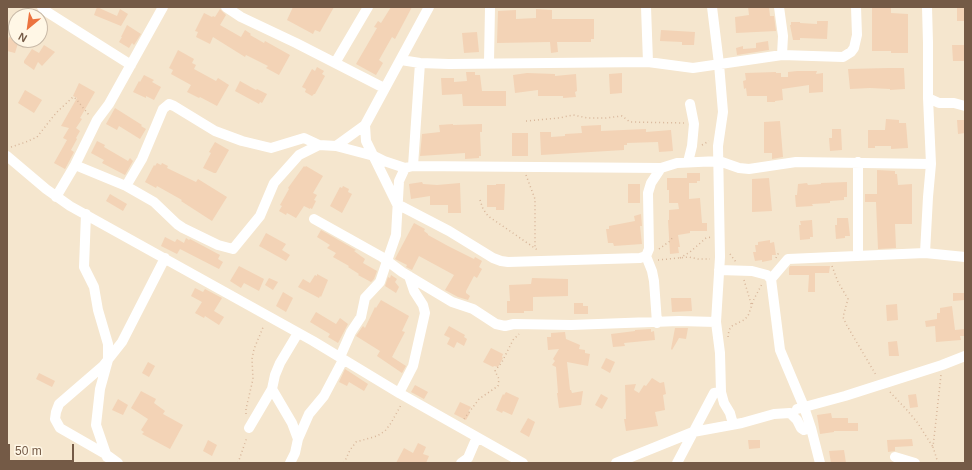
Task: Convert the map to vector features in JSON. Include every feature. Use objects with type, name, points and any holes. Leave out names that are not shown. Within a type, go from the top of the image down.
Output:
[{"type":"street","points":[[42,7],[44,10],[131,65]]},
{"type":"street","points":[[56,197],[75,165],[97,120],[109,104],[163,7]]},
{"type":"street","points":[[226,7],[241,17],[384,88]]},
{"type":"street","points":[[335,63],[368,7]]},
{"type":"street","points":[[336,146],[365,125],[429,7]]},
{"type":"street","points":[[489,62],[490,7]]},
{"type":"street","points":[[646,7],[648,62]]},
{"type":"street","points":[[712,7],[723,112],[718,146],[720,257],[716,322],[720,353],[721,392],[724,403],[734,424]]},
{"type":"street","points":[[779,7],[783,36],[782,55]]},
{"type":"street","points":[[401,60],[420,63],[489,62],[515,64],[648,62],[693,68],[782,55],[843,56],[848,55],[854,48],[857,35],[856,7]]},
{"type":"street","points":[[925,253],[931,164],[928,98],[927,7]]},
{"type":"street","points":[[290,463],[307,418],[324,396],[352,332],[361,318],[365,298],[380,282],[396,235],[399,181],[409,167],[420,63]]},
{"type":"street","points":[[928,98],[939,103],[954,103],[965,106]]},
{"type":"street","points":[[126,186],[142,159],[163,109],[169,104],[216,131],[242,142],[270,148],[304,138],[319,145],[336,146],[409,167],[661,168],[677,163],[719,161],[739,168],[749,169],[796,162],[931,164]]},
{"type":"street","points":[[688,162],[692,146],[694,124],[690,104]]},
{"type":"street","points":[[365,125],[366,141],[397,204],[449,231],[493,258],[508,262],[649,258]]},
{"type":"street","points":[[75,165],[126,186],[154,202],[180,226],[218,245],[233,249],[260,216],[274,183],[299,155],[319,145]]},
{"type":"street","points":[[7,156],[56,197],[298,333],[523,463]]},
{"type":"street","points":[[858,162],[858,256]]},
{"type":"street","points":[[657,323],[654,281],[649,258],[648,193],[651,183],[661,168]]},
{"type":"street","points":[[86,214],[84,267],[94,287],[98,310],[108,344],[108,360],[100,389],[96,425],[107,459]]},
{"type":"street","points":[[314,220],[387,261],[452,302],[473,310],[496,324],[505,326],[514,324],[571,325],[679,321],[716,322]]},
{"type":"street","points":[[769,277],[788,259],[925,253],[965,257]]},
{"type":"street","points":[[118,463],[107,459],[60,428],[55,420],[56,412],[59,404],[86,382],[108,360],[122,342],[165,258]]},
{"type":"street","points":[[719,270],[740,270],[769,277]]},
{"type":"street","points":[[403,394],[413,366],[424,313],[423,305],[414,290],[409,276]]},
{"type":"street","points":[[769,277],[780,350],[804,407],[820,463]]},
{"type":"street","points":[[249,428],[272,389],[275,375],[280,363],[298,333]]},
{"type":"street","points":[[616,463],[693,432],[787,412],[845,396],[942,365],[965,356]]},
{"type":"street","points":[[272,389],[292,423],[298,439]]},
{"type":"street","points":[[677,463],[714,393],[721,392]]},
{"type":"street","points":[[787,412],[793,415],[801,428],[804,430],[811,428]]},
{"type":"street","points":[[461,463],[468,458],[477,437]]},
{"type":"street","points":[[895,457],[915,463]]},
{"type":"path","points":[[7,147],[26,142],[37,137],[56,113],[73,97],[76,98],[88,114],[97,120]]},
{"type":"path","points":[[526,121],[574,115],[588,118],[622,116],[630,122],[675,122],[694,124]]},
{"type":"path","points":[[524,167],[535,199],[535,248]]},
{"type":"path","points":[[480,200],[483,209],[488,216],[535,248],[549,260]]},
{"type":"path","points":[[649,258],[673,237]]},
{"type":"path","points":[[680,258],[690,252],[706,238],[709,237],[720,240]]},
{"type":"path","points":[[720,353],[727,342],[729,330],[732,326],[744,320],[748,316],[754,299],[769,277],[779,252]]},
{"type":"path","points":[[649,258],[661,260],[689,257],[707,259],[720,257]]},
{"type":"path","points":[[828,257],[838,282],[848,298],[843,317],[846,324],[882,384],[906,408],[933,447],[938,463]]},
{"type":"path","points":[[238,463],[245,445],[249,428],[246,409],[252,389],[252,358],[259,336],[268,316]]},
{"type":"path","points":[[454,423],[464,419],[479,399],[498,386],[499,379],[495,371],[502,362],[512,340],[532,324]]},
{"type":"path","points":[[933,447],[942,365]]},
{"type":"path","points":[[344,463],[350,450],[356,442],[377,436],[385,431],[391,422],[403,394]]},
{"type":"shaded area","points":[[7,7],[965,7],[965,463],[7,463]]},
{"type":"building","points":[[97,7],[117,16],[120,9],[128,14],[121,26],[94,15]]},
{"type":"building","points":[[293,7],[334,7],[320,32],[315,30],[313,34],[287,20]]},
{"type":"building","points":[[391,7],[412,7],[395,39],[392,37],[379,60],[383,63],[376,75],[356,64],[377,28],[374,27],[378,21],[381,23]]},
{"type":"building","points":[[748,7],[769,7],[770,16],[774,16],[776,31],[736,33],[735,17],[749,15]]},
{"type":"building","points":[[872,7],[891,7],[891,13],[908,14],[908,53],[872,51]]},
{"type":"building","points":[[957,8],[965,8],[965,21],[957,21]]},
{"type":"building","points":[[220,9],[226,15],[220,25],[241,37],[245,30],[251,34],[250,35],[264,43],[265,41],[290,55],[279,75],[266,68],[268,66],[246,55],[245,57],[213,37],[210,44],[196,37],[198,32],[195,31],[204,13],[215,17]]},
{"type":"building","points":[[536,9],[552,10],[552,19],[594,19],[594,39],[591,39],[591,42],[557,42],[558,52],[551,53],[550,42],[497,43],[498,11],[516,10],[516,19],[536,18]]},
{"type":"building","points":[[817,21],[828,21],[827,39],[800,38],[800,40],[793,40],[790,25],[791,22],[817,24]]},
{"type":"building","points":[[127,25],[141,34],[134,45],[132,43],[129,48],[119,42]]},
{"type":"building","points":[[661,30],[695,32],[694,45],[682,45],[682,42],[660,41]]},
{"type":"building","points":[[477,32],[479,52],[464,53],[462,33]]},
{"type":"building","points":[[8,41],[8,48],[17,48],[15,53],[7,51]]},
{"type":"building","points":[[768,41],[769,50],[737,55],[736,48],[743,46],[743,49],[756,48],[756,43]]},
{"type":"building","points":[[952,45],[965,45],[965,61],[953,61]]},
{"type":"building","points":[[42,48],[48,48],[55,52],[42,66],[38,62],[34,70],[24,63],[32,49],[39,53]]},
{"type":"building","points":[[178,50],[194,59],[192,63],[196,65],[194,69],[216,81],[218,78],[229,85],[217,106],[187,92],[191,85],[171,74],[173,70],[169,68]]},
{"type":"building","points":[[317,67],[324,71],[322,74],[325,76],[315,94],[312,96],[305,92],[306,89],[302,87],[312,69],[315,71]]},
{"type":"building","points":[[904,68],[905,89],[850,89],[848,69]]},
{"type":"building","points":[[817,71],[816,74],[823,73],[823,92],[809,93],[809,85],[782,89],[783,100],[767,102],[767,96],[747,96],[746,88],[744,89],[743,81],[746,80],[745,73],[776,72],[781,73],[781,77],[788,77],[788,72]]},
{"type":"building","points":[[466,72],[475,72],[475,75],[480,75],[482,91],[506,91],[506,106],[463,106],[462,94],[442,95],[441,78],[454,78],[454,82],[467,81]]},
{"type":"building","points":[[527,73],[555,74],[555,76],[576,74],[576,97],[563,98],[563,96],[538,96],[538,90],[515,93],[513,75]]},
{"type":"building","points":[[622,73],[622,93],[610,94],[609,74]]},
{"type":"building","points":[[144,75],[154,80],[152,82],[161,87],[154,100],[133,92]]},
{"type":"building","points":[[240,81],[267,94],[262,103],[260,102],[259,104],[235,91]]},
{"type":"building","points":[[79,83],[95,92],[76,128],[80,131],[71,150],[74,152],[65,169],[54,163],[67,140],[63,138],[69,128],[61,126],[77,98],[73,96]]},
{"type":"building","points":[[25,90],[42,100],[34,113],[18,103]]},
{"type":"building","points":[[115,108],[146,129],[140,139],[119,126],[117,130],[106,124]]},
{"type":"building","points":[[886,119],[899,120],[899,123],[906,123],[908,148],[891,149],[891,146],[875,146],[875,148],[868,148],[868,130],[885,130]]},
{"type":"building","points":[[957,120],[965,120],[965,133],[958,134]]},
{"type":"building","points":[[780,121],[783,157],[772,159],[772,153],[764,153],[764,122]]},
{"type":"building","points":[[482,124],[482,132],[480,132],[481,156],[479,156],[479,158],[465,159],[465,153],[420,156],[422,134],[440,132],[439,125]]},
{"type":"building","points":[[601,125],[601,131],[646,129],[646,132],[671,130],[673,151],[659,152],[658,142],[627,143],[627,145],[624,145],[624,150],[541,155],[540,132],[551,132],[551,137],[565,136],[565,134],[582,133],[581,126]]},
{"type":"building","points":[[832,129],[841,129],[842,150],[830,151],[829,138],[832,138]]},
{"type":"building","points":[[512,133],[528,133],[528,156],[512,156]]},
{"type":"building","points":[[97,141],[105,145],[104,147],[128,161],[130,158],[133,161],[125,175],[102,163],[104,160],[91,153]]},
{"type":"building","points":[[215,142],[229,150],[216,173],[214,173],[203,168],[211,153],[209,152]]},
{"type":"building","points":[[157,163],[161,165],[162,163],[168,166],[167,168],[196,182],[198,179],[227,197],[212,221],[181,201],[182,200],[157,186],[156,188],[145,182],[154,165],[155,166]]},
{"type":"building","points":[[304,166],[323,176],[313,193],[317,195],[312,209],[304,206],[296,218],[279,211],[282,206],[280,205],[289,189],[288,188]]},
{"type":"building","points":[[877,170],[895,171],[895,174],[897,174],[898,185],[912,184],[912,224],[895,224],[896,248],[878,249],[876,202],[865,202],[865,194],[877,194]]},
{"type":"building","points":[[687,173],[700,173],[700,181],[697,181],[697,183],[689,183],[689,199],[700,198],[702,223],[707,223],[707,231],[690,231],[690,233],[678,235],[680,247],[678,247],[679,253],[670,254],[668,220],[669,210],[679,209],[678,203],[669,203],[667,178],[687,178]]},
{"type":"building","points":[[769,178],[772,211],[752,212],[752,179]]},
{"type":"building","points":[[422,182],[423,184],[437,185],[460,183],[461,213],[448,213],[448,205],[430,205],[430,196],[411,199],[409,184]]},
{"type":"building","points":[[847,182],[847,197],[844,197],[844,200],[830,201],[830,203],[812,204],[813,206],[796,207],[795,195],[797,195],[798,184],[807,183],[808,185]]},
{"type":"building","points":[[505,184],[504,210],[496,210],[496,207],[487,207],[487,185]]},
{"type":"building","points":[[628,184],[640,184],[640,203],[628,203]]},
{"type":"building","points":[[343,186],[349,189],[348,192],[352,194],[342,213],[330,206],[340,187],[342,188]]},
{"type":"building","points":[[110,194],[127,204],[123,211],[106,201]]},
{"type":"building","points":[[641,214],[642,226],[640,226],[642,244],[614,246],[613,243],[608,243],[606,229],[609,229],[609,226],[635,221],[634,216]]},
{"type":"building","points":[[837,218],[848,218],[850,236],[836,239],[835,225],[837,225]]},
{"type":"building","points":[[812,220],[813,237],[810,237],[810,239],[800,240],[800,221]]},
{"type":"building","points":[[414,223],[425,229],[424,231],[428,235],[474,259],[475,257],[482,261],[479,267],[482,269],[477,278],[474,276],[466,291],[466,293],[470,296],[468,300],[458,297],[445,290],[454,275],[419,256],[412,270],[406,267],[407,265],[395,259]]},
{"type":"building","points":[[321,230],[356,250],[354,251],[365,259],[363,263],[377,271],[374,279],[371,282],[358,275],[359,274],[348,267],[349,266],[333,257],[336,253],[327,248],[330,245],[317,237]]},
{"type":"building","points":[[266,233],[286,244],[282,250],[290,255],[286,261],[259,246]]},
{"type":"building","points":[[165,237],[175,242],[177,239],[184,243],[186,238],[189,240],[190,239],[220,255],[218,259],[223,262],[219,269],[180,249],[177,254],[161,246]]},
{"type":"building","points":[[770,240],[770,243],[774,242],[776,255],[772,255],[772,260],[762,262],[762,260],[755,261],[753,252],[756,252],[755,245],[758,245],[758,242]]},
{"type":"building","points":[[239,266],[264,279],[259,291],[244,283],[241,288],[230,281]]},
{"type":"building","points":[[790,266],[830,266],[829,273],[815,273],[815,292],[808,292],[809,275],[789,275]]},
{"type":"building","points":[[317,274],[328,280],[321,297],[320,296],[319,298],[298,287],[303,279],[310,283],[315,275],[317,276]]},
{"type":"building","points":[[391,275],[397,279],[395,282],[399,287],[396,293],[385,286],[388,277],[390,278]]},
{"type":"building","points":[[269,278],[278,282],[273,290],[265,285]]},
{"type":"building","points":[[532,278],[568,279],[568,296],[533,297],[533,311],[524,311],[524,313],[507,313],[507,301],[510,301],[509,285],[531,284]]},
{"type":"building","points":[[195,288],[203,292],[205,289],[222,298],[214,311],[224,317],[219,325],[205,316],[204,318],[195,313],[202,302],[191,296]]},
{"type":"building","points":[[283,292],[293,298],[286,312],[276,306]]},
{"type":"building","points":[[953,293],[965,293],[965,300],[953,301]]},
{"type":"building","points":[[671,298],[691,298],[692,311],[672,312]]},
{"type":"building","points":[[381,300],[409,316],[402,331],[405,332],[392,357],[406,366],[402,373],[377,356],[380,351],[356,336],[363,326],[365,328],[375,307],[376,308]]},
{"type":"building","points":[[574,303],[583,303],[583,306],[588,306],[588,314],[574,314]]},
{"type":"building","points":[[897,304],[898,320],[887,321],[886,305]]},
{"type":"building","points":[[952,306],[955,330],[965,329],[965,336],[960,336],[961,340],[936,342],[935,326],[926,327],[925,321],[937,319],[937,313],[940,313],[940,308]]},
{"type":"building","points":[[316,312],[336,324],[340,318],[348,324],[338,343],[328,337],[330,334],[310,322]]},
{"type":"building","points":[[449,326],[465,335],[464,337],[467,339],[464,346],[457,342],[454,348],[447,344],[450,338],[444,335]]},
{"type":"building","points":[[675,328],[688,328],[686,339],[679,338],[672,350],[671,349]]},
{"type":"building","points":[[651,329],[651,332],[654,331],[655,340],[624,343],[625,346],[613,347],[611,334]]},
{"type":"building","points":[[565,332],[566,339],[580,345],[579,349],[585,350],[585,353],[590,354],[588,366],[567,362],[570,390],[572,393],[583,391],[581,405],[559,408],[556,367],[552,365],[555,361],[553,359],[559,349],[548,350],[547,337],[551,337],[551,333]]},
{"type":"building","points":[[897,341],[899,356],[889,356],[888,342]]},
{"type":"building","points":[[491,348],[503,354],[503,358],[498,367],[493,367],[483,362]]},
{"type":"building","points":[[606,358],[615,362],[610,373],[601,368]]},
{"type":"building","points":[[148,362],[155,366],[149,377],[142,373]]},
{"type":"building","points":[[345,369],[368,384],[364,391],[349,382],[347,386],[339,382]]},
{"type":"building","points":[[39,373],[55,381],[52,387],[36,379]]},
{"type":"building","points":[[652,378],[660,383],[664,382],[666,394],[663,395],[665,410],[655,412],[658,426],[626,431],[624,419],[626,419],[625,385],[636,384],[634,390],[639,393],[644,385],[646,386]]},
{"type":"building","points":[[415,385],[428,392],[424,399],[411,392]]},
{"type":"building","points":[[141,391],[156,399],[154,403],[165,411],[163,414],[183,425],[170,449],[142,434],[144,432],[141,430],[148,419],[131,408]]},
{"type":"building","points":[[506,392],[519,398],[512,415],[496,410],[503,394],[504,395]]},
{"type":"building","points":[[601,394],[608,398],[602,409],[595,405]]},
{"type":"building","points":[[916,394],[918,407],[910,408],[908,395]]},
{"type":"building","points":[[118,399],[128,405],[123,415],[112,410]]},
{"type":"building","points":[[460,402],[471,407],[468,412],[470,413],[466,420],[454,414]]},
{"type":"building","points":[[831,413],[832,418],[848,418],[848,423],[858,423],[858,431],[834,431],[820,434],[817,415]]},
{"type":"building","points":[[528,418],[535,422],[529,437],[520,432]]},
{"type":"building","points":[[912,439],[913,446],[895,447],[895,451],[888,452],[887,440]]},
{"type":"building","points":[[208,440],[217,445],[212,456],[203,451]]},
{"type":"building","points":[[748,440],[760,440],[760,448],[749,449]]},
{"type":"building","points":[[418,443],[426,447],[423,454],[429,456],[426,463],[396,463],[404,448],[413,453]]},
{"type":"building","points":[[844,450],[846,463],[831,463],[829,451]]}]
